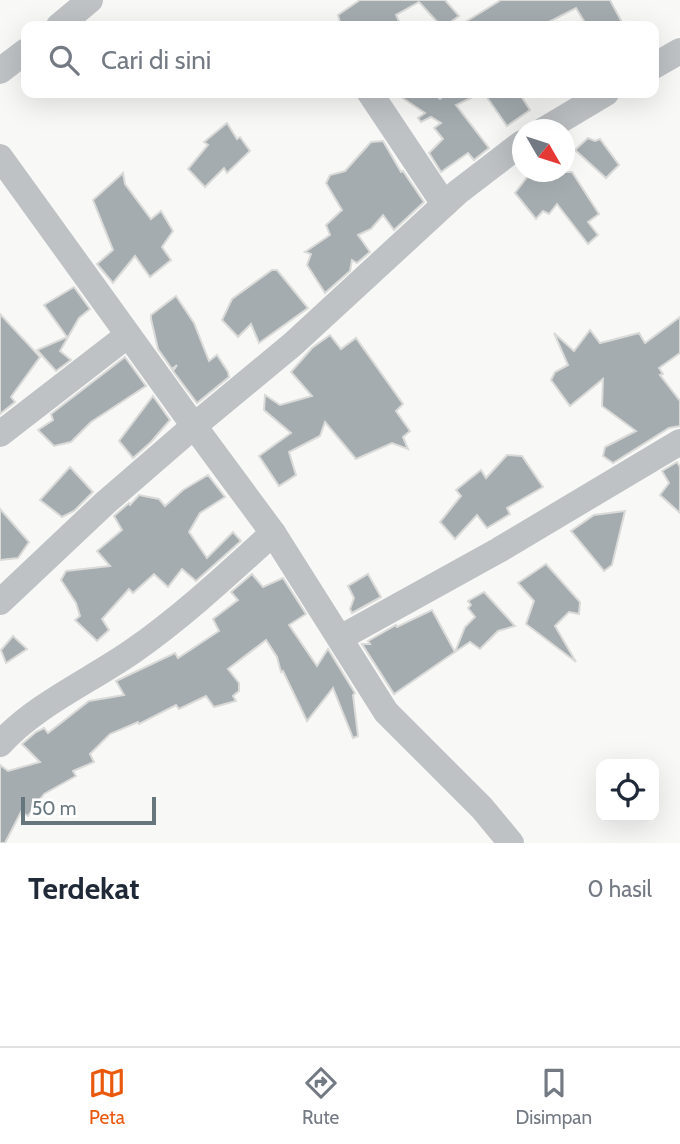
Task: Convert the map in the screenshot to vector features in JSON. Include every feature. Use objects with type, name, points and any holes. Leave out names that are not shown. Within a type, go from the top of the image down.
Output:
[{"type":"street","points":[[65,21],[90,0]]},
{"type":"street","points":[[659,63],[680,51]]},
{"type":"street","points":[[0,71],[21,55]]},
{"type":"street","points":[[373,98],[444,204]]},
{"type":"street","points":[[562,119],[598,98]]},
{"type":"street","points":[[0,602],[105,503],[293,344],[444,204],[512,152]]},
{"type":"street","points":[[0,157],[273,533],[386,712],[482,808],[511,843]]},
{"type":"street","points":[[0,434],[128,335]]},
{"type":"street","points":[[340,638],[499,550],[680,442]]},
{"type":"street","points":[[0,744],[29,718],[133,651],[194,604],[273,533]]},
{"type":"building","points":[[360,0],[445,0],[459,16],[452,21],[436,21],[419,2],[396,15],[399,21],[340,21],[338,15]]},
{"type":"building","points":[[501,0],[610,0],[621,21],[584,21],[576,8],[551,21],[467,21]]},
{"type":"building","points":[[402,98],[471,98],[456,105],[489,148],[474,160],[468,153],[441,172],[429,153],[443,139],[434,128],[441,123],[431,117],[421,122],[418,118],[425,113]]},
{"type":"building","points":[[487,98],[522,98],[530,110],[517,119],[512,119],[507,126]]},
{"type":"building","points":[[227,123],[237,139],[240,137],[250,151],[227,173],[224,168],[205,187],[188,169],[208,145],[204,142]]},
{"type":"building","points":[[588,138],[595,141],[600,139],[619,165],[606,178],[575,150]]},
{"type":"building","points":[[383,141],[401,172],[403,171],[424,202],[394,230],[383,215],[371,229],[358,235],[370,252],[357,263],[352,260],[350,271],[325,293],[307,265],[311,254],[305,252],[330,235],[326,225],[342,210],[326,183],[330,175],[345,171],[371,142]]},
{"type":"building","points":[[123,173],[125,184],[151,219],[161,211],[173,231],[162,247],[171,260],[150,277],[135,256],[113,283],[97,264],[113,250],[93,200]]},
{"type":"building","points":[[575,177],[599,214],[588,222],[598,235],[588,244],[557,204],[549,214],[543,211],[536,219],[515,193],[523,182],[575,182]]},
{"type":"building","points":[[272,270],[277,270],[308,308],[259,343],[251,324],[238,337],[222,320],[232,299]]},
{"type":"building","points":[[74,287],[90,309],[79,318],[60,351],[71,360],[56,371],[37,350],[67,337],[44,305]]},
{"type":"building","points":[[176,296],[194,323],[209,361],[217,355],[229,377],[197,403],[173,371],[177,365],[172,369],[158,349],[151,319],[151,315]]},
{"type":"building","points":[[0,314],[40,357],[11,397],[15,402],[0,414]]},
{"type":"building","points":[[680,317],[680,353],[659,368],[663,374],[660,375],[680,401],[680,426],[669,428],[613,463],[603,456],[605,447],[636,431],[602,406],[603,379],[570,406],[551,380],[555,372],[568,365],[554,333],[574,351],[590,330],[600,343],[639,333],[645,343]]},
{"type":"building","points":[[330,335],[341,349],[356,338],[403,404],[396,411],[410,431],[403,437],[408,449],[392,443],[356,459],[325,422],[320,436],[289,452],[296,475],[279,486],[259,456],[291,433],[264,410],[265,395],[280,405],[312,396],[291,372],[312,348]]},
{"type":"building","points":[[125,357],[146,386],[91,422],[71,442],[54,446],[38,430],[53,420],[51,414]]},
{"type":"building","points":[[153,396],[170,420],[133,458],[119,441]]},
{"type":"building","points":[[507,455],[522,456],[543,487],[507,508],[510,514],[487,528],[477,515],[455,539],[440,522],[461,496],[456,490],[481,470],[486,478]]},
{"type":"building","points":[[677,462],[680,467],[680,513],[660,495],[669,483],[662,471]]},
{"type":"building","points":[[70,467],[93,492],[74,511],[62,517],[40,500]]},
{"type":"building","points":[[208,475],[225,497],[200,513],[189,532],[207,558],[233,532],[241,541],[196,581],[182,569],[168,587],[154,574],[133,593],[129,589],[102,619],[109,630],[97,641],[75,620],[80,616],[76,603],[61,580],[66,571],[110,566],[97,551],[122,530],[114,516],[139,495],[159,499],[165,506],[183,490]]},
{"type":"building","points":[[0,509],[29,542],[18,558],[0,560]]},
{"type":"building","points":[[625,511],[612,565],[604,571],[571,531],[594,515]]},
{"type":"building","points":[[546,564],[580,602],[579,614],[569,612],[555,626],[576,662],[526,624],[534,601],[518,583]]},
{"type":"building","points":[[252,574],[263,587],[283,578],[306,614],[289,625],[317,666],[328,649],[355,693],[353,695],[358,736],[353,738],[333,688],[307,721],[283,671],[281,672],[277,657],[266,640],[228,669],[239,683],[239,691],[233,696],[236,701],[214,707],[206,696],[179,709],[176,705],[139,724],[138,722],[110,734],[90,754],[94,762],[73,771],[76,776],[44,794],[28,816],[21,812],[5,843],[0,843],[0,765],[8,771],[40,762],[22,744],[36,732],[44,728],[48,733],[89,701],[124,695],[116,681],[175,653],[178,658],[219,631],[213,619],[238,600],[231,592]]},
{"type":"building","points":[[368,574],[381,597],[352,613],[350,609],[354,598],[348,586]]},
{"type":"building","points":[[484,592],[515,626],[498,631],[480,649],[470,642],[455,652],[465,627],[475,617],[468,608],[471,605],[468,601]]},
{"type":"building","points":[[432,610],[455,652],[394,694],[362,644],[370,644],[368,641],[396,625],[397,627]]},
{"type":"building","points":[[13,636],[27,649],[6,663],[1,650]]}]
